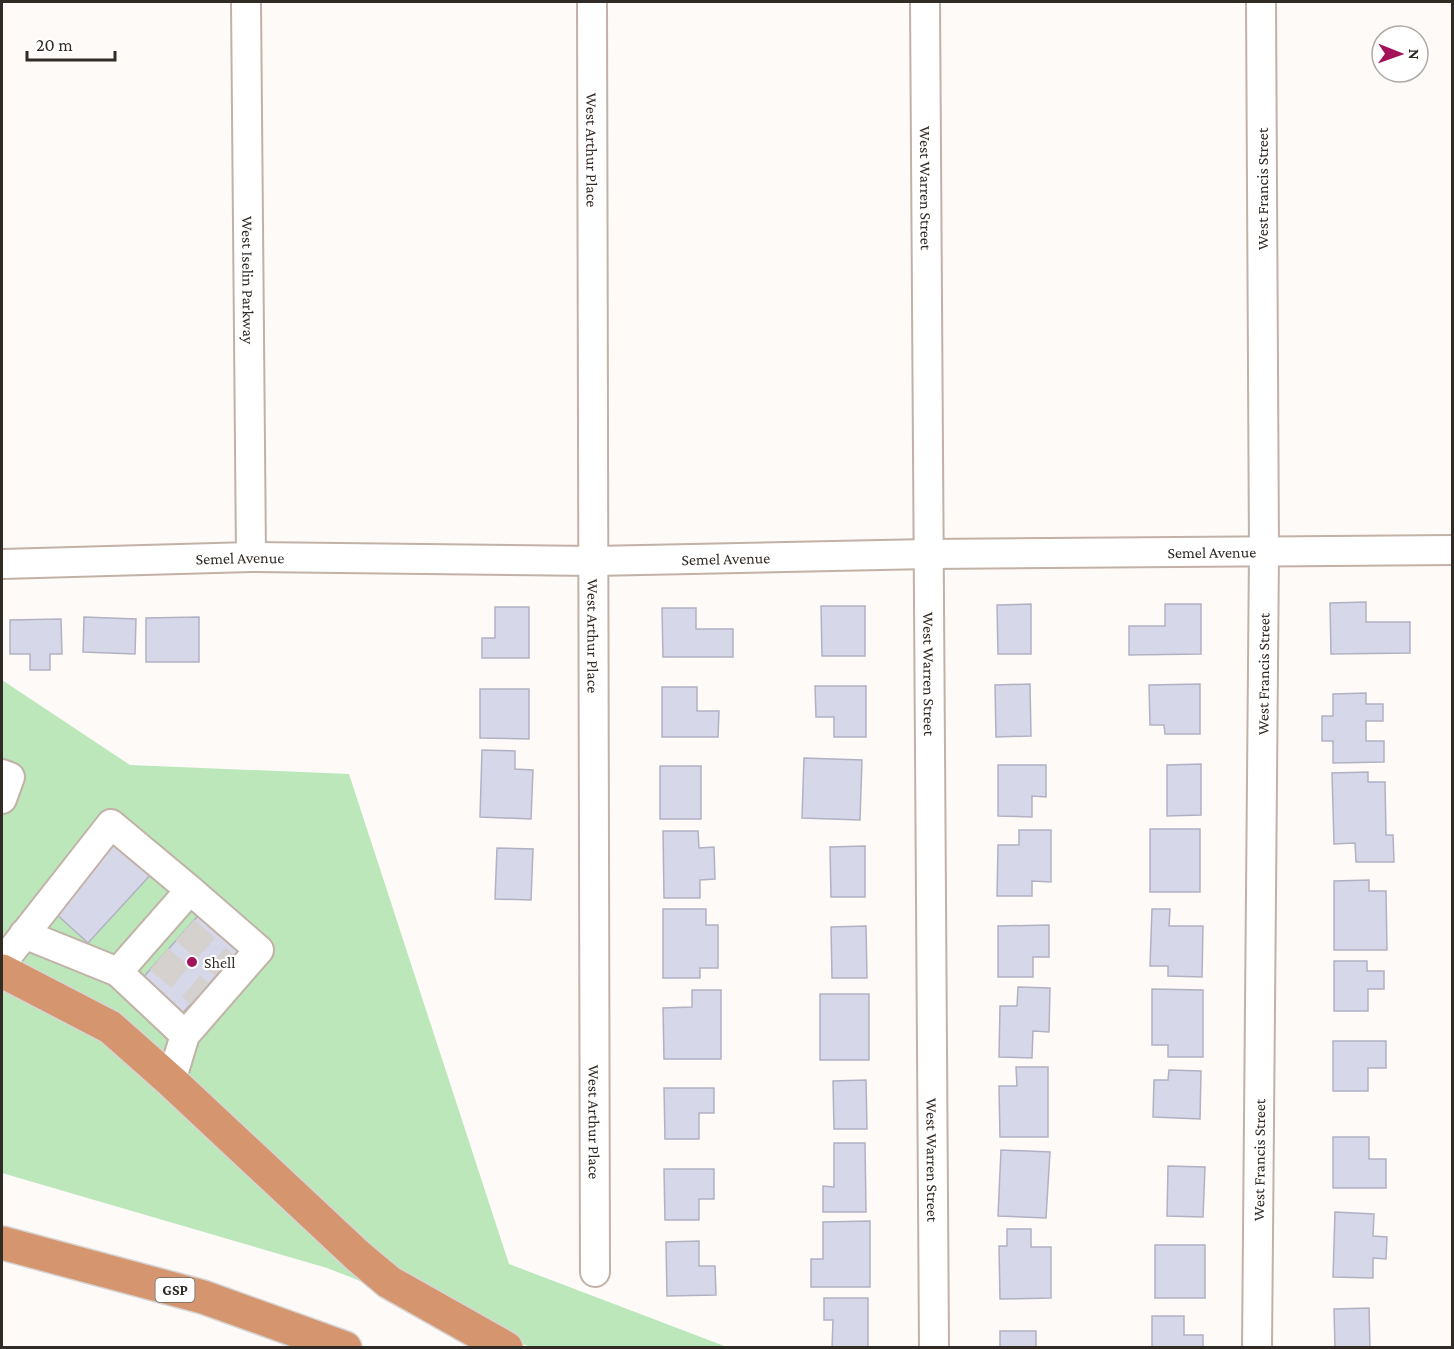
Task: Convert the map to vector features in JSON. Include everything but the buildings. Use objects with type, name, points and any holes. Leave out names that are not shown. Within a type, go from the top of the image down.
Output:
[{"type":"highway","points":[[2,971],[110,1027],[389,1282],[506,1347]]},
{"type":"highway","name":"GSP","points":[[2,1243],[203,1297],[345,1347]]},
{"type":"street","name":"West Iselin Parkway","points":[[246,2],[251,557]]},
{"type":"street","name":"West Arthur Place","points":[[592,2],[595,1272]]},
{"type":"street","name":"West Warren Street","points":[[925,2],[934,1347]]},
{"type":"street","name":"West Francis Street","points":[[1257,1347],[1264,552],[1261,2]]},
{"type":"street","name":"Semel Avenue","points":[[2,564],[251,557],[594,561],[928,554],[1452,550]]},
{"type":"street","points":[[2,774],[10,777],[2,799]]},
{"type":"street","points":[[2,963],[111,824],[259,950],[230,971],[206,999],[185,1035],[171,1081]]},
{"type":"street","points":[[118,972],[151,951],[177,922],[190,890]]},
{"type":"street","points":[[24,934],[118,972],[185,1035]]},
{"type":"green space","points":[[2,680],[130,765],[349,774],[509,1264],[727,1347],[530,1347],[327,1268],[2,1173]]},
{"type":"tunnel","points":[[185,930],[225,966]]},
{"type":"tunnel","points":[[159,959],[200,994]]},
{"type":"place","name":"Shell","points":[[192,962]]}]
